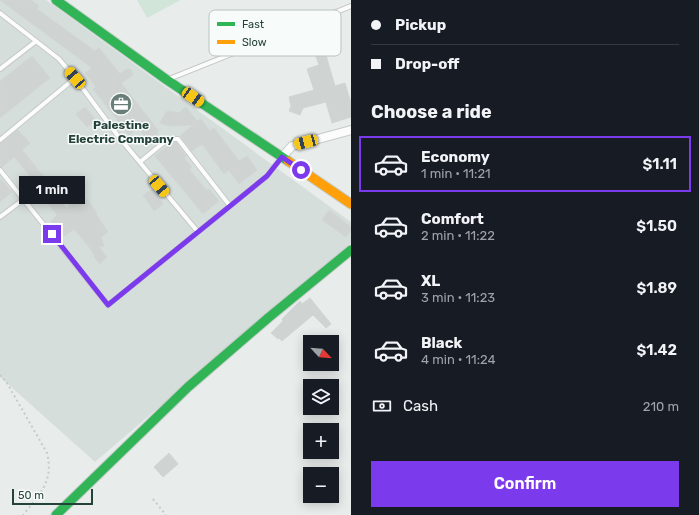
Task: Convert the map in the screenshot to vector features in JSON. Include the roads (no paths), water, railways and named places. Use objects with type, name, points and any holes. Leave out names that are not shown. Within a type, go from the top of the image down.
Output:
[{"type":"street","points":[[56,0],[167,80],[351,204]]},
{"type":"street","points":[[282,157],[292,146],[351,130]]},
{"type":"street","points":[[56,515],[188,387],[274,313],[351,250]]},
{"type":"lane","points":[[341,10],[351,6]]},
{"type":"lane","points":[[0,13],[35,42],[59,59],[140,162],[198,232]]},
{"type":"lane","points":[[0,69],[35,42]]},
{"type":"lane","points":[[167,80],[227,56]]},
{"type":"lane","points":[[0,140],[75,78]]},
{"type":"lane","points":[[140,162],[168,139],[178,139],[230,206]]},
{"type":"lane","points":[[0,170],[108,305],[267,176],[282,157]]},
{"type":"lane","points":[[0,217],[24,199]]},
{"type":"place","name":"Palestine Electric Company","points":[[121,104]]}]
